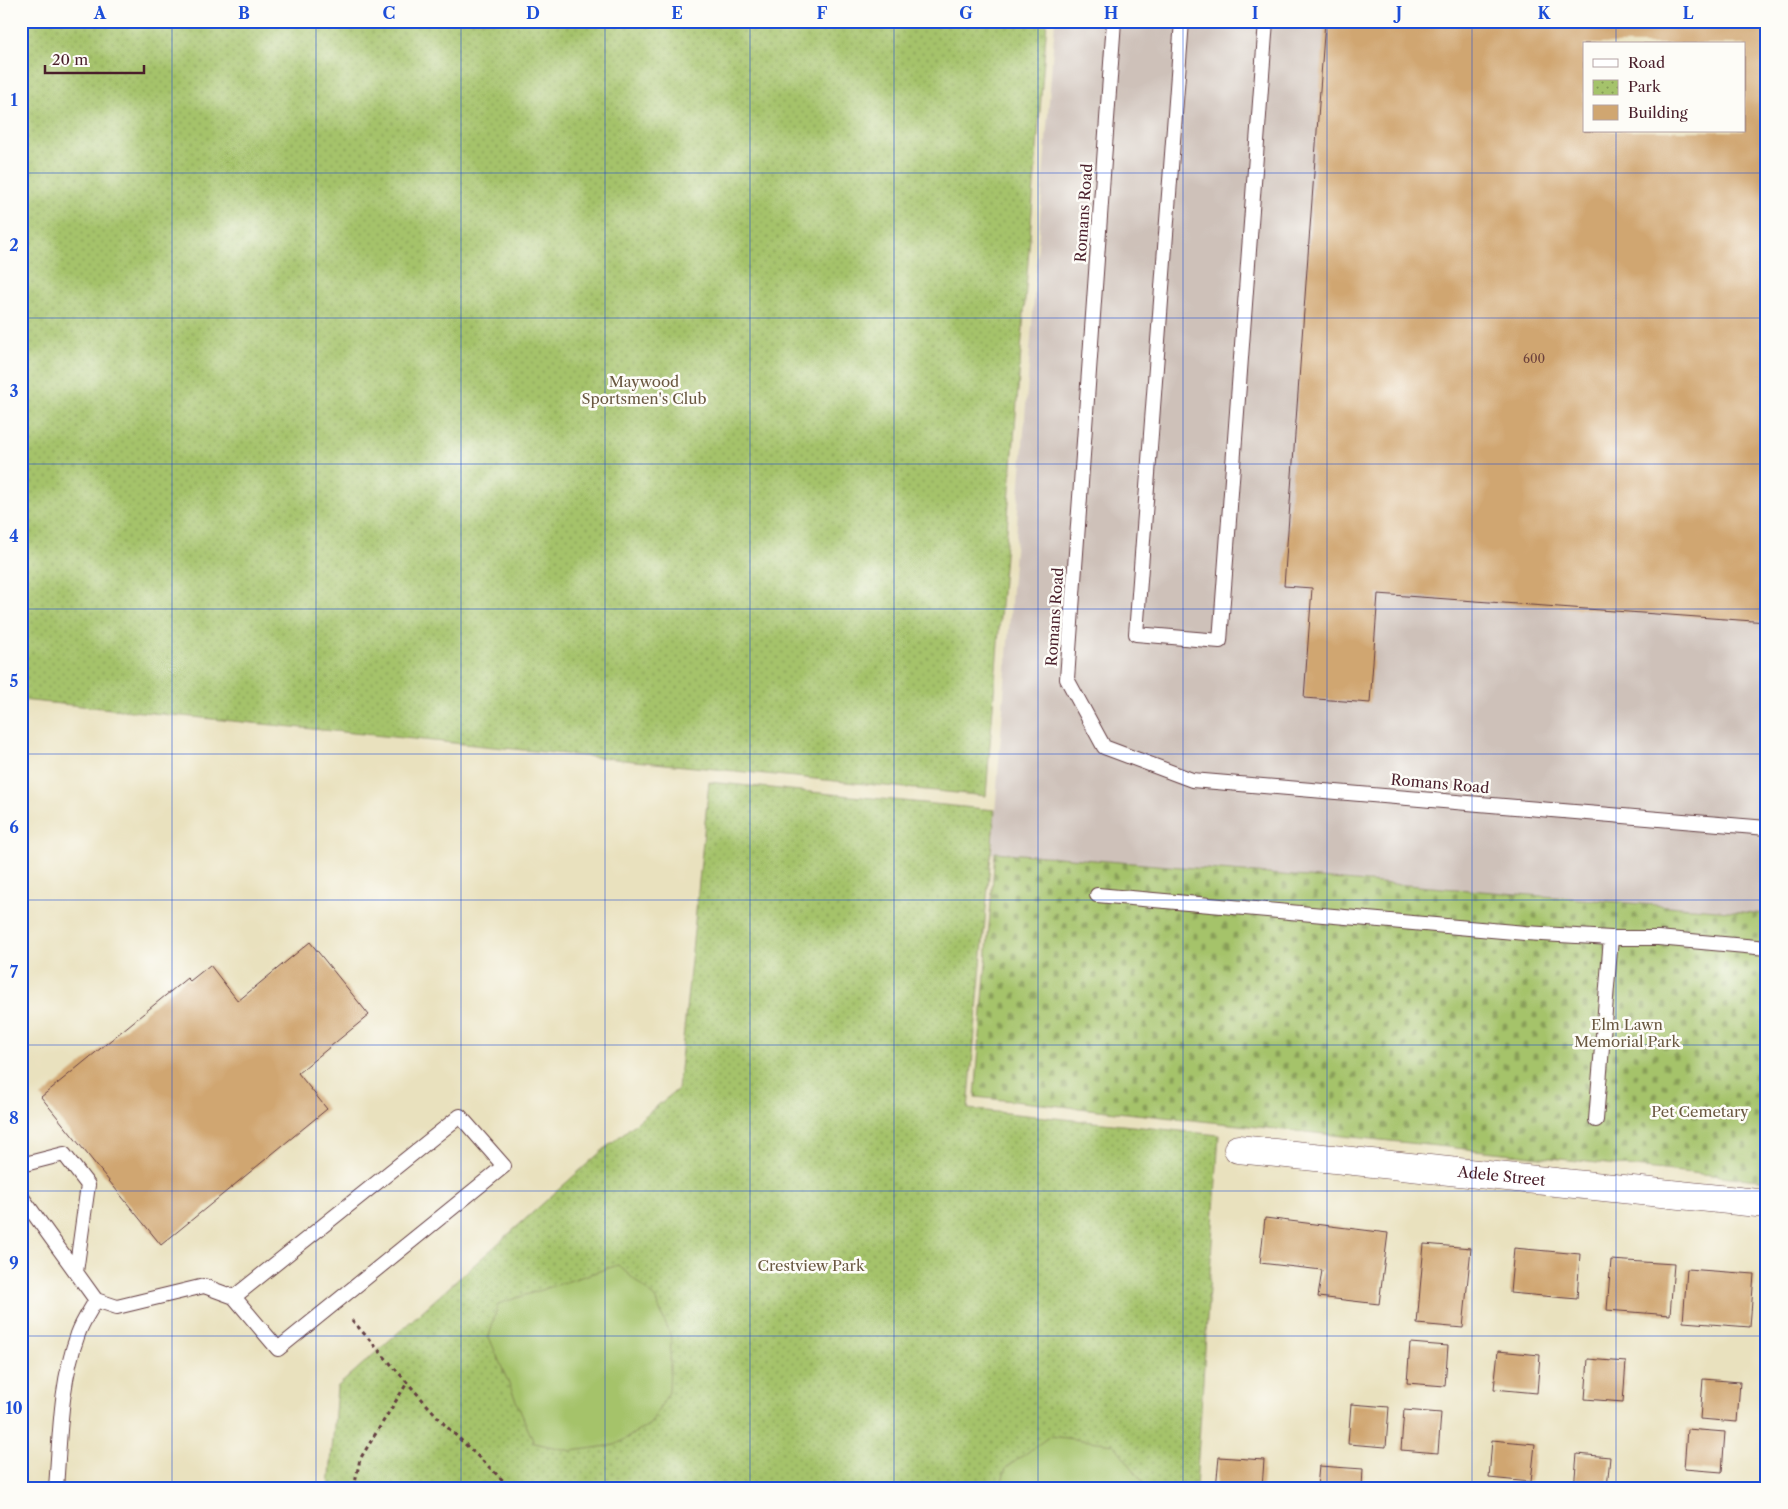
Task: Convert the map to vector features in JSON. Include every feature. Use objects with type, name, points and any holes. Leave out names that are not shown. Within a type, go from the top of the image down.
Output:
[{"type":"street","name":"Adele Street","points":[[1238,1149],[1767,1204]]},
{"type":"lane","name":"Romans Road","points":[[1114,21],[1067,679],[1104,747],[1192,780],[1767,828]]},
{"type":"lane","points":[[1182,21],[1136,634],[1220,641],[1266,21]]},
{"type":"lane","points":[[1097,895],[1525,933],[1611,938],[1658,938],[1767,948]]},
{"type":"lane","points":[[1596,1120],[1611,938]]},
{"type":"lane","points":[[21,1196],[96,1300],[117,1307],[204,1286],[234,1298],[278,1349],[504,1166],[460,1116],[234,1298]]},
{"type":"lane","points":[[21,1165],[64,1154],[88,1185],[76,1272]]},
{"type":"lane","points":[[56,1488],[62,1402],[71,1358],[78,1333],[96,1300]]},
{"type":"path","points":[[337,1302],[444,1424],[512,1488]]},
{"type":"path","points":[[354,1488],[360,1459],[407,1383]]},
{"type":"shaded area","points":[[1055,21],[1767,21],[1767,914],[992,853]]},
{"type":"green space","name":"Maywood Sportsmen's Club","points":[[21,21],[1047,21],[986,796],[21,700]]},
{"type":"green space","name":"Crestview Park","points":[[709,782],[995,810],[968,1109],[1219,1135],[1196,1488],[329,1488],[337,1387],[604,1149],[678,1089]]},
{"type":"green space","name":"Elm Lawn Memorial Park","points":[[995,852],[1767,914],[1767,1181],[975,1097]]},
{"type":"green space","points":[[618,1265],[655,1298],[671,1337],[669,1392],[650,1424],[615,1445],[572,1451],[534,1443],[489,1337],[498,1304]]},
{"type":"green space","points":[[1050,1436],[1114,1444],[1142,1481],[1142,1488],[1000,1488],[1006,1468]]},
{"type":"building","points":[[1325,21],[1767,21],[1767,622],[1378,594],[1370,703],[1304,698],[1312,588],[1284,586]]},
{"type":"building","points":[[310,942],[369,1015],[298,1073],[327,1109],[161,1245],[41,1097],[187,978],[190,981],[210,965],[238,1001]]},
{"type":"building","points":[[1265,1218],[1388,1233],[1379,1304],[1318,1297],[1322,1270],[1260,1263]]},
{"type":"building","points":[[1424,1244],[1471,1248],[1463,1328],[1417,1324]]},
{"type":"building","points":[[1514,1248],[1580,1254],[1577,1299],[1510,1293]]},
{"type":"building","points":[[1611,1260],[1674,1264],[1670,1315],[1607,1310]]},
{"type":"building","points":[[1687,1269],[1754,1274],[1750,1327],[1683,1322]]},
{"type":"building","points":[[1410,1343],[1448,1346],[1445,1386],[1407,1383]]},
{"type":"building","points":[[1498,1351],[1540,1355],[1537,1393],[1494,1389]]},
{"type":"building","points":[[1588,1359],[1626,1362],[1623,1402],[1585,1399]]},
{"type":"building","points":[[1703,1379],[1740,1382],[1737,1422],[1700,1419]]},
{"type":"building","points":[[1351,1404],[1389,1407],[1386,1447],[1348,1444]]},
{"type":"building","points":[[1404,1410],[1441,1413],[1438,1453],[1401,1450]]},
{"type":"building","points":[[1687,1429],[1725,1432],[1722,1472],[1684,1469]]},
{"type":"building","points":[[1492,1440],[1535,1444],[1531,1482],[1489,1478]]},
{"type":"building","points":[[1577,1454],[1610,1457],[1607,1488],[1574,1488]]},
{"type":"building","points":[[1219,1457],[1264,1460],[1262,1488],[1216,1488]]},
{"type":"building","points":[[1319,1466],[1363,1469],[1362,1488],[1317,1488]]},
{"type":"park label","name":"Pet Cemetary","points":[[1700,1112]]}]
